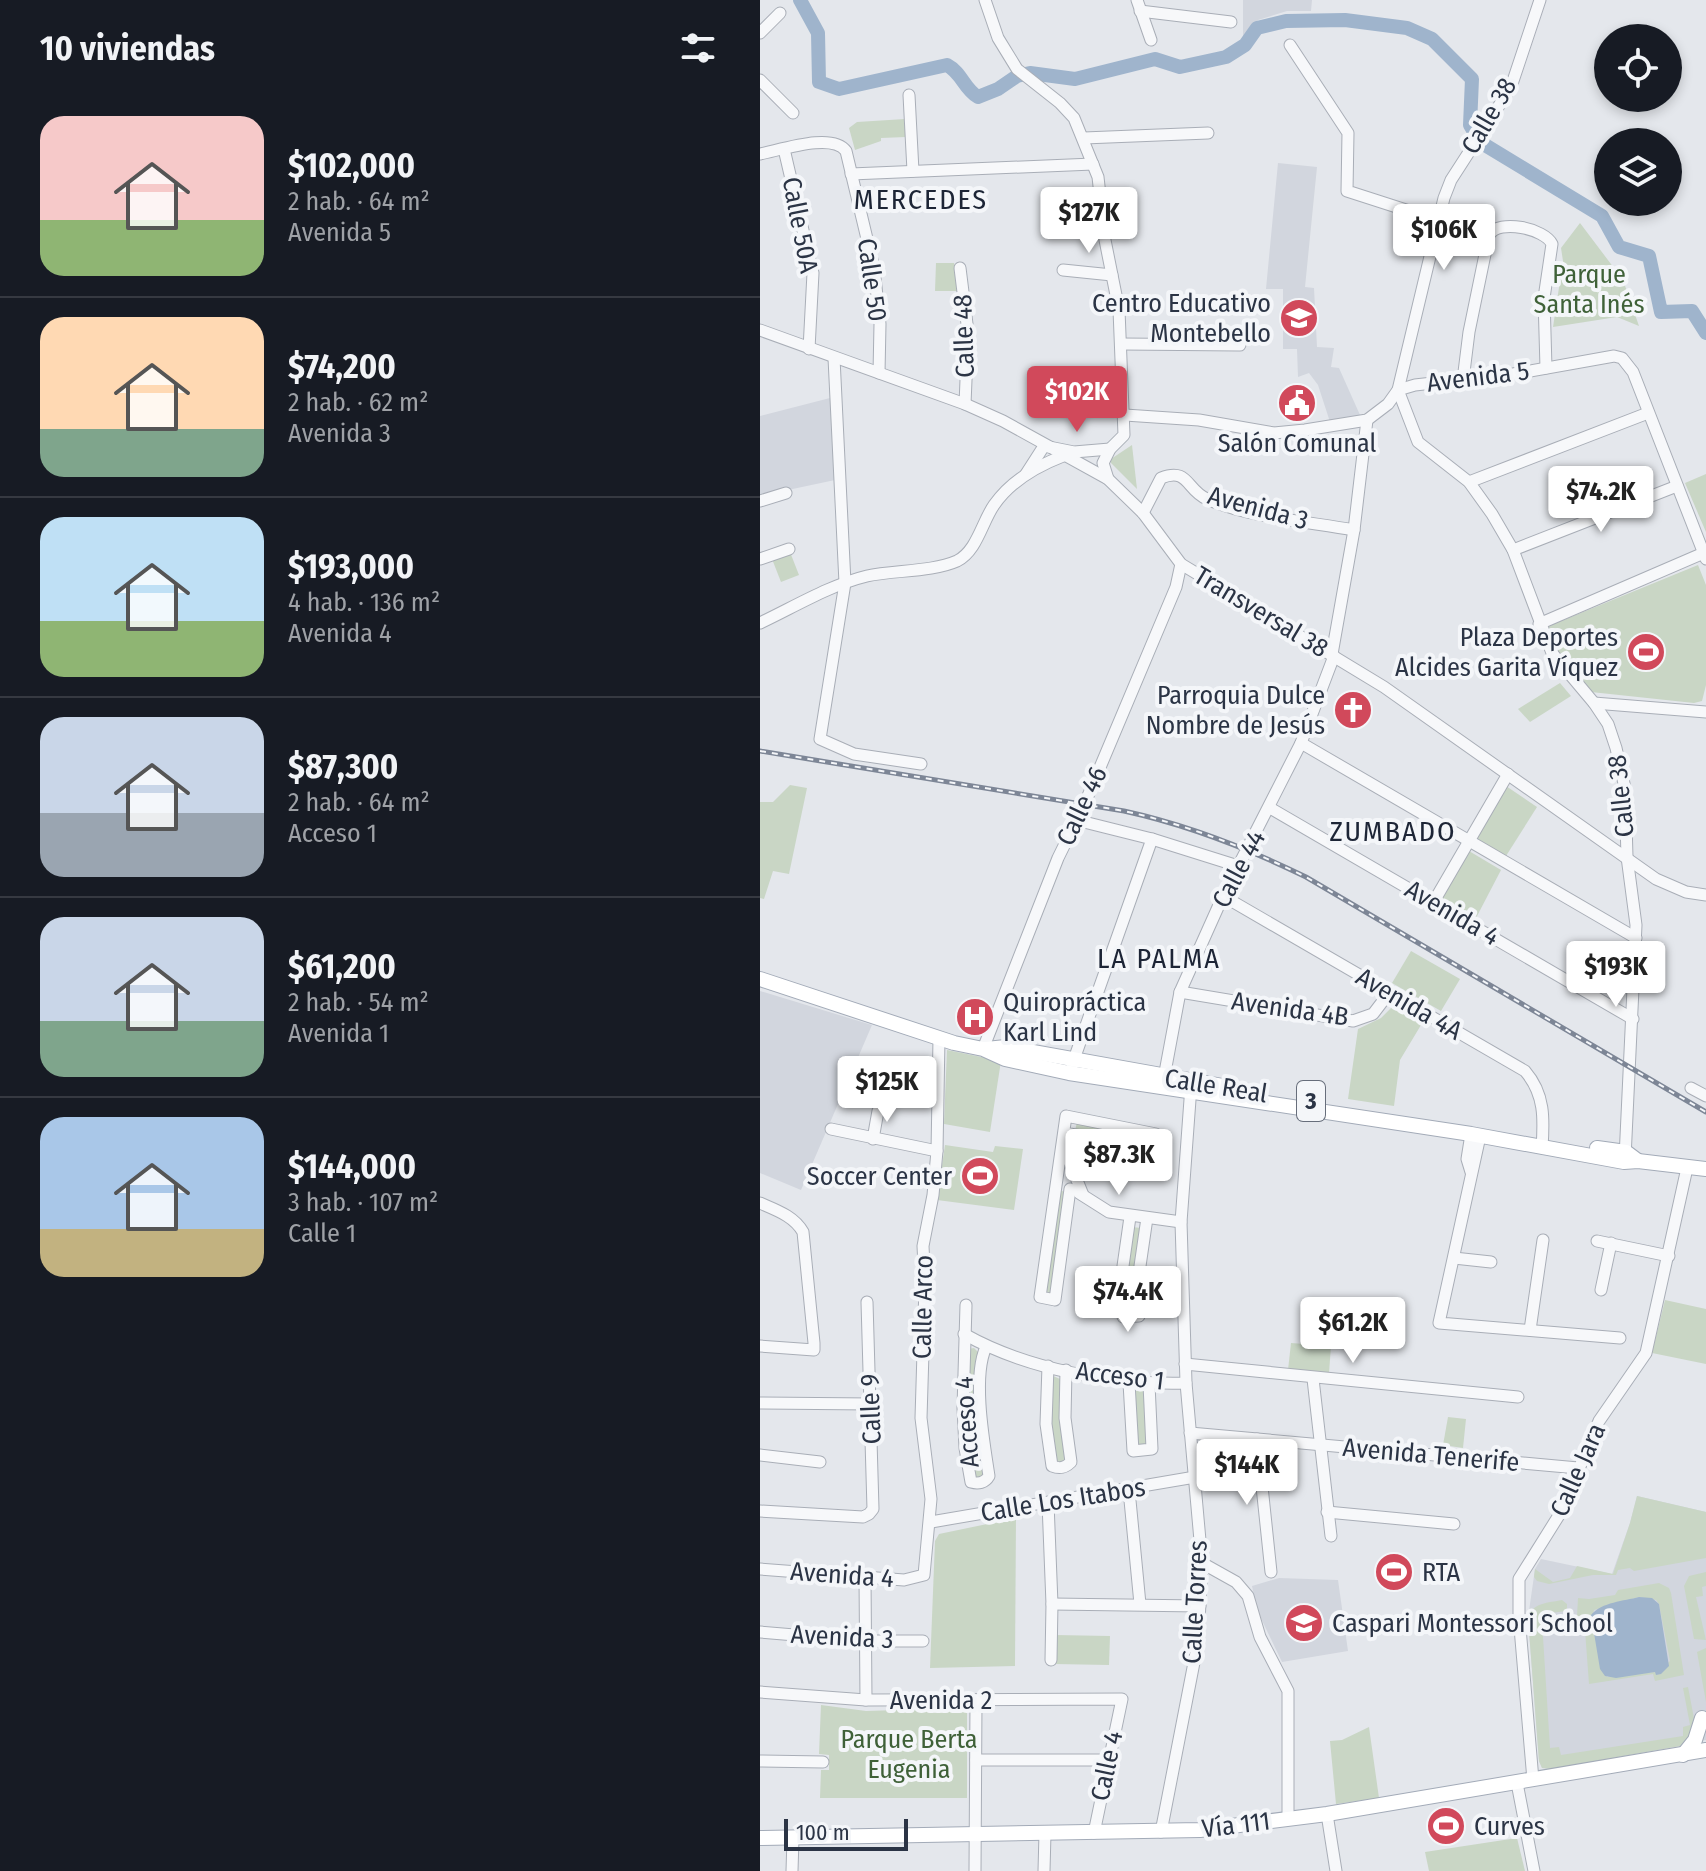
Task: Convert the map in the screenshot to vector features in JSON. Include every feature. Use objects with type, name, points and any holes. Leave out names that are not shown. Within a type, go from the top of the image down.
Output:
[{"type":"main road","name":"Calle Real","points":[[760,979],[939,1038],[983,1049],[1006,1047],[1071,1067],[1542,1144]]},
{"type":"main road","name":"Calle Real","points":[[1191,1087],[1706,1169]]},
{"type":"main road","points":[[1683,1755],[1695,1740],[1702,1718],[1706,1725]]},
{"type":"main road","name":"Vía 111","points":[[760,1838],[1200,1830],[1327,1814],[1706,1750]]},
{"type":"street","points":[[985,0],[998,38],[1017,69],[1067,109],[1084,138],[1093,164],[1101,192],[1119,310],[1124,435]]},
{"type":"street","name":"Calle 38","points":[[1540,0],[1511,87],[1451,180],[1437,220],[1398,390],[1418,442],[1469,482],[1513,550],[1552,653],[1608,724],[1625,788],[1627,857],[1636,938],[1629,1158]]},
{"type":"street","points":[[1138,6],[1231,22]]},
{"type":"street","points":[[1138,6],[1151,40]]},
{"type":"street","points":[[760,33],[780,13]]},
{"type":"street","points":[[1290,45],[1348,133],[1347,191],[1437,220]]},
{"type":"street","points":[[762,86],[793,113]]},
{"type":"street","points":[[909,95],[913,171]]},
{"type":"street","points":[[1084,138],[1208,133]]},
{"type":"street","name":"Calle 50","points":[[784,149],[828,141],[841,144],[846,151],[878,294],[879,373]]},
{"type":"street","points":[[760,154],[784,149]]},
{"type":"street","name":"Calle 50A","points":[[784,149],[813,273],[809,349]]},
{"type":"street","points":[[851,174],[1093,164]]},
{"type":"street","points":[[1463,380],[1469,332],[1489,235],[1492,229],[1500,225],[1550,238],[1552,253],[1544,298],[1546,368]]},
{"type":"street","name":"Calle 48","points":[[960,268],[968,332],[965,404]]},
{"type":"street","points":[[1063,270],[1112,275]]},
{"type":"street","name":"Transversal 38","points":[[760,330],[965,404],[1003,421],[1108,479],[1143,513],[1181,564],[1333,655],[1667,885],[1706,895]]},
{"type":"street","points":[[1121,344],[1240,345]]},
{"type":"street","name":"Avenida 5","points":[[1367,420],[1388,404],[1398,390],[1415,385],[1546,368],[1605,356],[1622,358],[1633,372],[1648,413]]},
{"type":"street","points":[[834,358],[845,583],[820,739],[854,754],[921,764]]},
{"type":"street","points":[[1469,482],[1648,413],[1705,554],[1539,624]]},
{"type":"street","points":[[1125,415],[1199,420],[1274,433],[1367,420]]},
{"type":"street","points":[[1108,479],[1103,463],[1110,449],[1136,423],[1156,416]]},
{"type":"street","name":"Calle 44","points":[[1164,1082],[1180,992],[1223,896],[1301,743],[1333,655],[1354,530],[1367,420]]},
{"type":"street","points":[[760,623],[845,583],[944,565],[960,559],[972,547],[995,504],[1024,476],[1044,446],[1074,452],[1110,449]]},
{"type":"street","points":[[1024,476],[1063,456]]},
{"type":"street","name":"Avenida 3","points":[[1143,513],[1161,478],[1177,474],[1205,499],[1244,510],[1354,530]]},
{"type":"street","points":[[1513,550],[1677,486]]},
{"type":"street","points":[[760,501],[786,493]]},
{"type":"street","points":[[760,559],[789,549]]},
{"type":"street","name":"Calle 46","points":[[983,1049],[1058,858],[1176,587],[1181,564]]},
{"type":"street","points":[[1594,703],[1706,712]]},
{"type":"street","points":[[1301,743],[1636,938]]},
{"type":"street","points":[[1433,903],[1508,774]]},
{"type":"street","name":"Avenida 4","points":[[1270,808],[1633,1019]]},
{"type":"street","points":[[1076,820],[1152,839],[1238,866]]},
{"type":"street","points":[[1071,1067],[1152,839]]},
{"type":"street","name":"Avenida 4A","points":[[1223,896],[1525,1071],[1540,1094],[1544,1122],[1542,1144]]},
{"type":"street","name":"Avenida 4B","points":[[1180,992],[1353,1021],[1373,1014],[1389,993]]},
{"type":"street","name":"Calle Arco","points":[[924,1575],[931,1499],[921,1418],[925,1286],[923,1246],[933,1195],[937,1151],[939,1038]]},
{"type":"street","name":"Calle Torres","points":[[1161,1832],[1198,1642],[1202,1563],[1186,1383],[1181,1222],[1191,1087]]},
{"type":"street","points":[[1691,1088],[1706,1096]]},
{"type":"street","points":[[873,1139],[878,1111],[886,1108]]},
{"type":"street","points":[[1064,1133],[1154,1149],[1156,1134],[1066,1116],[1040,1297],[1055,1300],[1070,1189]]},
{"type":"street","points":[[831,1129],[937,1151]]},
{"type":"street","points":[[1064,1133],[1069,1163],[1083,1195]]},
{"type":"street","points":[[1476,1135],[1467,1159],[1472,1177],[1439,1323],[1620,1338]]},
{"type":"street","name":"Calle Jara","points":[[1533,1780],[1519,1583],[1529,1560],[1561,1512],[1606,1408],[1646,1353],[1687,1168]]},
{"type":"street","points":[[1056,1184],[1083,1195],[1109,1212],[1181,1222]]},
{"type":"street","points":[[760,1203],[798,1223],[806,1245],[814,1350],[760,1346]]},
{"type":"street","points":[[1130,1217],[1123,1266],[1123,1317],[1139,1316],[1140,1266],[1147,1218]]},
{"type":"street","points":[[1530,1330],[1543,1240]]},
{"type":"street","points":[[1597,1241],[1669,1256]]},
{"type":"street","points":[[1601,1290],[1611,1243]]},
{"type":"street","points":[[1454,1258],[1491,1262]]},
{"type":"street","name":"Calle 9","points":[[760,1511],[863,1517],[869,1514],[873,1501],[867,1302]]},
{"type":"street","name":"Acceso 4","points":[[966,1305],[964,1434],[971,1482],[975,1483],[983,1482],[989,1476],[982,1434],[981,1363],[986,1347]]},
{"type":"street","name":"Acceso 1","points":[[964,1334],[986,1347],[1066,1370],[1129,1383],[1186,1383]]},
{"type":"street","points":[[1185,1364],[1518,1397]]},
{"type":"street","points":[[1048,1366],[1046,1424],[1052,1466],[1058,1468],[1066,1467],[1071,1462],[1065,1418],[1066,1370]]},
{"type":"street","points":[[1313,1379],[1331,1536]]},
{"type":"street","points":[[1129,1383],[1133,1451],[1152,1449],[1149,1384]]},
{"type":"street","points":[[763,1403],[871,1404]]},
{"type":"street","name":"Avenida Tenerife","points":[[1190,1433],[1578,1468]]},
{"type":"street","points":[[964,1434],[982,1434]]},
{"type":"street","points":[[1257,1439],[1271,1572]]},
{"type":"street","points":[[760,1455],[820,1462]]},
{"type":"street","name":"Calle Los Itabos","points":[[931,1522],[1195,1477]]},
{"type":"street","points":[[1129,1490],[1140,1604]]},
{"type":"street","points":[[1048,1503],[1051,1660]]},
{"type":"street","points":[[1327,1512],[1454,1524]]},
{"type":"street","points":[[1202,1563],[1236,1582],[1248,1596],[1260,1637],[1288,1691],[1288,1819]]},
{"type":"street","name":"Avenida 4","points":[[760,1569],[904,1580],[924,1575]]},
{"type":"street","points":[[865,1578],[866,1700]]},
{"type":"street","points":[[1052,1604],[1200,1606]]},
{"type":"street","name":"Avenida 3","points":[[760,1632],[866,1641],[923,1641]]},
{"type":"street","name":"Avenida 2","points":[[760,1692],[866,1700],[1122,1699]]},
{"type":"street","name":"Calle 4","points":[[1094,1833],[1122,1699]]},
{"type":"street","points":[[975,1871],[976,1701]]},
{"type":"street","points":[[976,1760],[1108,1760]]},
{"type":"street","points":[[760,1761],[823,1762]]},
{"type":"street","points":[[1517,1783],[1534,1871]]},
{"type":"street","points":[[1327,1814],[1336,1871]]},
{"type":"street","points":[[1044,1871],[1045,1833]]},
{"type":"street","points":[[792,1871],[793,1838]]},
{"type":"shaded area","points":[[1243,0],[1312,0],[1311,11],[1287,11],[1258,20],[1243,39]]},
{"type":"shaded area","name":"Centro Educativo Montebello","points":[[1278,163],[1317,167],[1305,287],[1314,288],[1317,347],[1334,348],[1331,367],[1339,368],[1360,415],[1330,422],[1318,385],[1309,373],[1298,377],[1297,349],[1283,349],[1283,289],[1266,289]]},
{"type":"shaded area","points":[[830,398],[835,480],[760,496],[760,416]]},
{"type":"shaded area","points":[[760,991],[872,1025],[801,1190],[760,1173]]},
{"type":"shaded area","points":[[1637,1496],[1706,1512],[1706,1740],[1551,1769],[1542,1768],[1528,1618],[1535,1569],[1541,1559],[1612,1574]]},
{"type":"shaded area","name":"Caspari Montessori School","points":[[1279,1578],[1338,1580],[1348,1651],[1282,1662],[1257,1610],[1252,1586]]},
{"type":"green space","points":[[905,119],[906,137],[881,138],[881,141],[855,150],[849,128],[857,122]]},
{"type":"green space","name":"Parque Santa Inés","points":[[1580,223],[1623,280],[1639,326],[1617,317],[1553,327],[1563,261],[1561,248]]},
{"type":"green space","points":[[936,263],[954,263],[963,291],[935,291]]},
{"type":"green space","points":[[1132,445],[1137,489],[1111,463],[1111,459]]},
{"type":"green space","points":[[1706,474],[1706,532],[1685,483]]},
{"type":"green space","points":[[790,552],[799,575],[781,582],[772,559]]},
{"type":"green space","points":[[1698,565],[1706,585],[1706,685],[1702,701],[1694,703],[1591,692],[1561,659],[1547,630],[1549,626]]},
{"type":"green space","points":[[1560,683],[1571,696],[1530,722],[1518,709]]},
{"type":"green space","points":[[790,785],[807,788],[789,874],[773,871],[764,899],[760,898],[760,802],[773,802]]},
{"type":"green space","points":[[1506,786],[1537,807],[1506,856],[1475,838]]},
{"type":"green space","points":[[1469,851],[1501,870],[1476,918],[1441,898]]},
{"type":"green space","points":[[1411,951],[1460,979],[1441,1011],[1392,983]]},
{"type":"green space","points":[[1395,1004],[1424,1020],[1400,1060],[1394,1106],[1348,1099],[1358,1029],[1381,1018]]},
{"type":"green space","points":[[947,1050],[1001,1061],[990,1132],[944,1124]]},
{"type":"green space","points":[[1077,1122],[1152,1136],[1151,1146],[1075,1131]]},
{"type":"green space","name":"Soccer Center","points":[[945,1145],[993,1152],[995,1146],[1023,1149],[1014,1210],[937,1200]]},
{"type":"green space","points":[[1059,1189],[1067,1194],[1053,1295],[1044,1294]]},
{"type":"green space","points":[[1132,1227],[1141,1228],[1135,1313],[1126,1313],[1126,1268]]},
{"type":"green space","points":[[1665,1300],[1706,1309],[1706,1364],[1652,1353]]},
{"type":"green space","points":[[1291,1343],[1331,1346],[1329,1373],[1288,1370]]},
{"type":"green space","points":[[974,1348],[978,1352],[978,1429],[968,1431],[968,1349]]},
{"type":"green space","points":[[1051,1375],[1060,1379],[1066,1460],[1056,1465],[1048,1423]]},
{"type":"green space","points":[[1144,1391],[1150,1443],[1138,1448],[1133,1392]]},
{"type":"green space","points":[[1448,1417],[1466,1419],[1463,1448],[1443,1445]]},
{"type":"green space","points":[[974,1437],[979,1440],[985,1476],[975,1481],[967,1439]]},
{"type":"green space","points":[[1637,1496],[1706,1512],[1706,1558],[1634,1571],[1630,1568],[1618,1570],[1616,1575],[1593,1575],[1549,1584],[1537,1581],[1535,1569],[1553,1582],[1570,1578],[1577,1566],[1613,1574]]},
{"type":"green space","points":[[1016,1518],[1015,1666],[930,1668],[935,1541],[939,1534]]},
{"type":"green space","points":[[1706,1572],[1703,1596],[1696,1597],[1706,1640],[1694,1639],[1684,1586],[1689,1576]]},
{"type":"green space","points":[[1659,1583],[1669,1588],[1684,1675],[1655,1681],[1653,1674],[1589,1684],[1584,1617],[1577,1616],[1578,1598],[1615,1595],[1618,1590]],"holes":[[[1639,1597],[1656,1600],[1670,1661],[1656,1674],[1607,1677],[1591,1624],[1594,1610]]]},
{"type":"green space","points":[[1562,1600],[1567,1604],[1567,1611],[1550,1613],[1551,1620],[1542,1621],[1550,1748],[1559,1747],[1561,1755],[1683,1736],[1683,1727],[1690,1725],[1683,1688],[1688,1687],[1696,1729],[1686,1745],[1551,1769],[1542,1768],[1528,1618],[1537,1606]]},
{"type":"green space","points":[[1055,1635],[1110,1636],[1109,1665],[1054,1664]]},
{"type":"green space","points":[[1706,1648],[1706,1702],[1697,1652]]},
{"type":"green space","name":"Parque Berta Eugenia","points":[[821,1705],[866,1711],[964,1708],[967,1712],[967,1798],[820,1798],[821,1770],[829,1770],[829,1755],[819,1754]]},
{"type":"green space","points":[[1369,1727],[1379,1798],[1336,1804],[1330,1741],[1342,1740]]},
{"type":"green space","points":[[1517,1838],[1525,1871],[1429,1871],[1425,1852]]},
{"type":"water","points":[[1639,1597],[1652,1598],[1659,1604],[1669,1666],[1656,1675],[1655,1672],[1616,1678],[1605,1676],[1600,1669],[1591,1615],[1607,1605]]},
{"type":"waterway","points":[[800,0],[818,33],[819,82],[839,89],[947,65],[978,97],[998,89],[1017,76],[1030,73],[1075,79],[1155,59],[1180,67],[1226,57],[1245,45],[1257,28],[1286,21],[1345,20],[1407,28],[1432,39],[1472,79],[1470,125],[1480,142],[1602,216],[1619,247],[1649,256],[1661,312],[1692,311],[1706,333]]},
{"type":"railway","points":[[760,751],[1124,811],[1217,838],[1306,877],[1706,1112]]},
{"type":"place","name":"Centro Educativo Montebello","points":[[1299,318]]},
{"type":"place","name":"Salón Comunal","points":[[1297,403]]},
{"type":"place","name":"Plaza Deportes Alcides Garita Víquez","points":[[1646,652]]},
{"type":"place","name":"Parroquia Dulce Nombre de Jesús","points":[[1353,710]]},
{"type":"place","name":"Quiropráctica Karl Lind","points":[[975,1017]]},
{"type":"place","name":"Soccer Center","points":[[980,1176]]},
{"type":"place","name":"RTA","points":[[1394,1572]]},
{"type":"place","name":"Caspari Montessori School","points":[[1304,1623]]},
{"type":"place","name":"Curves","points":[[1446,1826]]},
{"type":"district","name":"MERCEDES","points":[[921,199]]},
{"type":"district","name":"ZUMBADO","points":[[1393,831]]},
{"type":"district","name":"LA PALMA","points":[[1159,958]]}]
